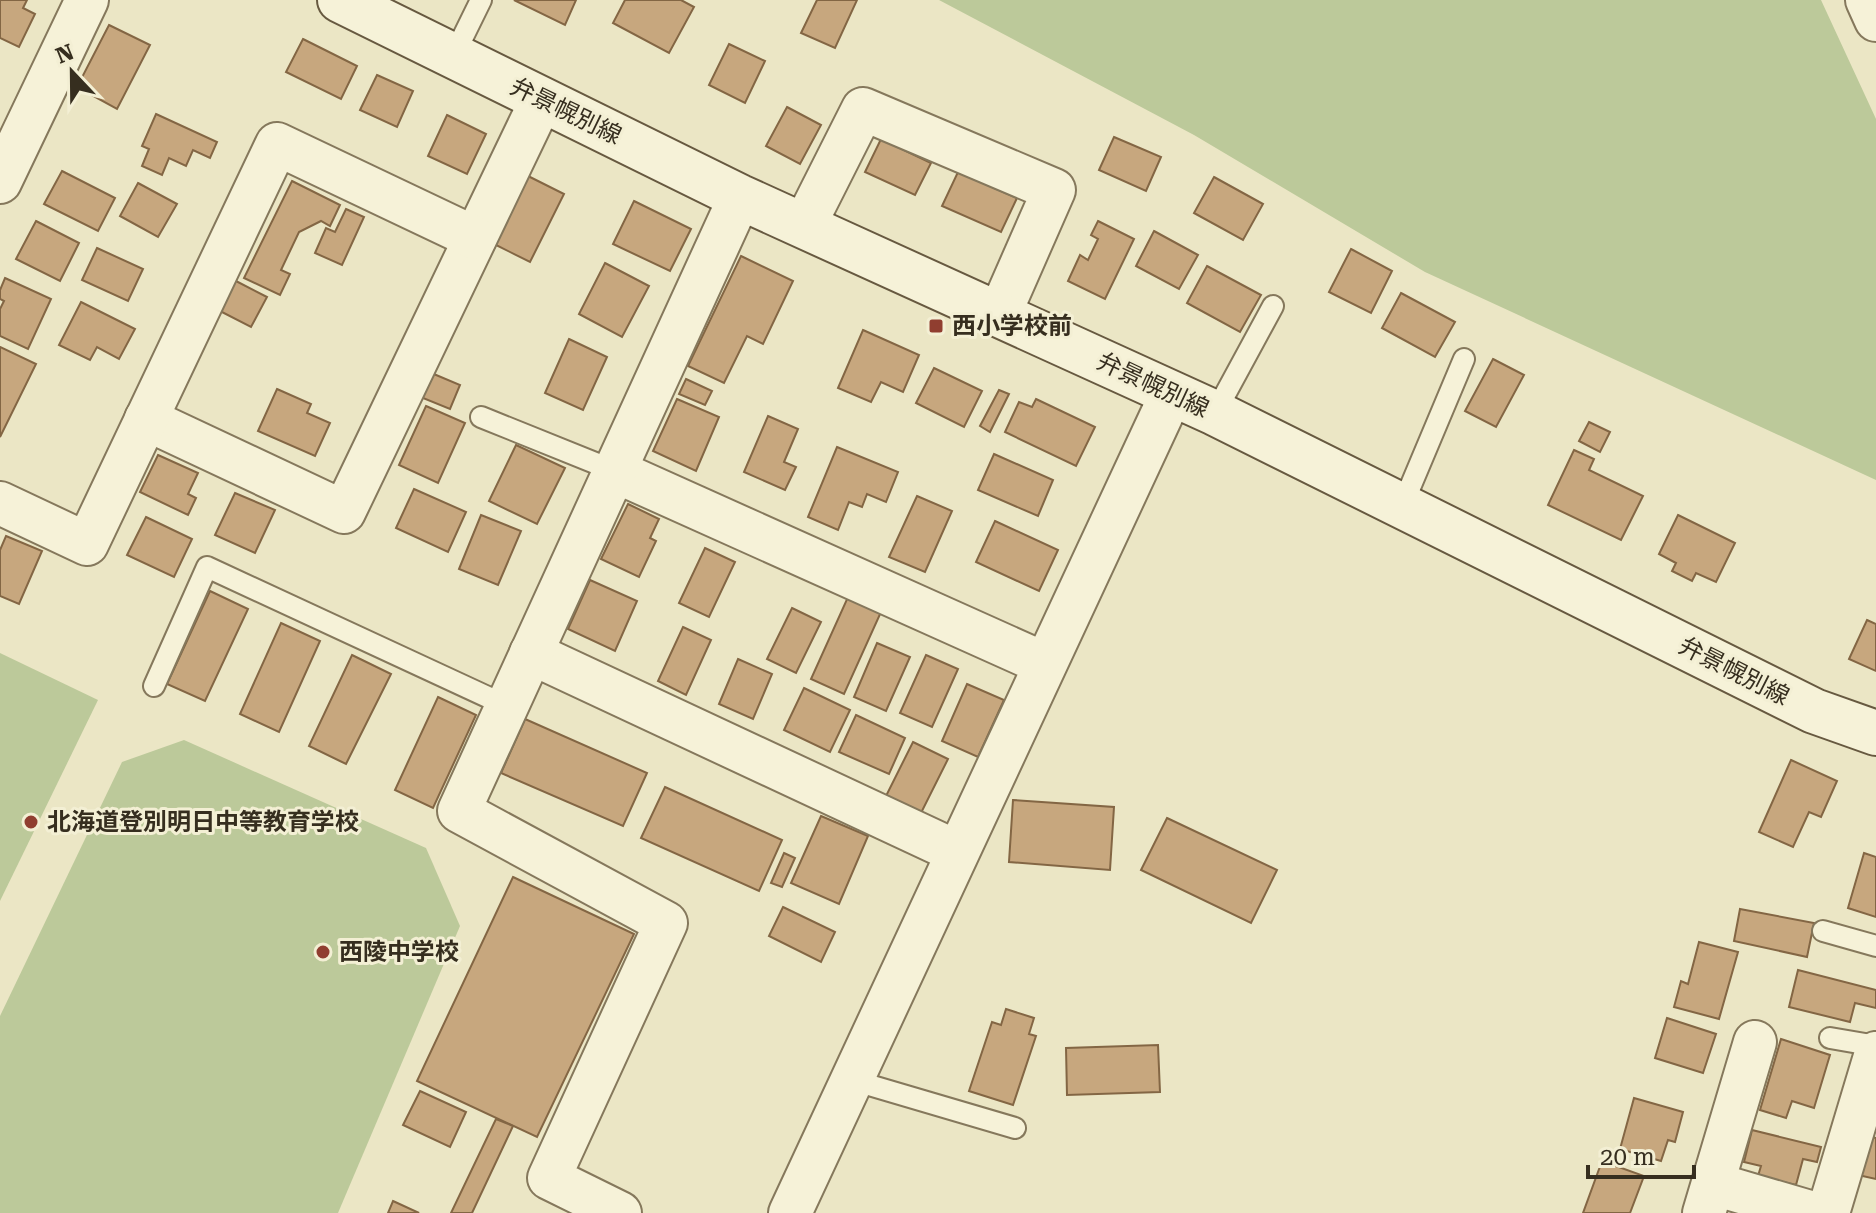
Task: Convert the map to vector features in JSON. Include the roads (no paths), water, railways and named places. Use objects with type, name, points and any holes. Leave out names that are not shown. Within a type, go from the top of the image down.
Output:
[{"type":"main road","name":"弁景幌別線","points":[[340,0],[740,197],[1215,413],[1814,711],[1876,733]]},
{"type":"street","points":[[0,182],[87,0]]},
{"type":"street","points":[[1867,0],[1876,20]]},
{"type":"street","points":[[146,419],[344,512],[542,99]]},
{"type":"street","points":[[805,224],[863,109],[1054,190],[1000,313]]},
{"type":"street","points":[[0,503],[87,544],[277,144],[475,238]]},
{"type":"street","points":[[620,1213],[549,1178],[666,923],[459,811],[740,197]]},
{"type":"street","points":[[790,1213],[1171,395]]},
{"type":"street","points":[[615,471],[1045,664]]},
{"type":"street","points":[[531,653],[957,852]]},
{"type":"street","points":[[1755,1042],[1709,1198],[1813,1213]]},
{"type":"street","points":[[1828,1213],[1876,1053]]},
{"type":"lane","points":[[454,55],[481,0]]},
{"type":"lane","points":[[1215,413],[1273,306]]},
{"type":"lane","points":[[1403,504],[1464,359]]},
{"type":"lane","points":[[481,417],[615,471]]},
{"type":"lane","points":[[154,686],[207,567],[507,706]]},
{"type":"lane","points":[[1823,931],[1876,946]]},
{"type":"lane","points":[[1830,1038],[1876,1046]]},
{"type":"lane","points":[[852,1080],[1015,1128]]},
{"type":"place","name":"西小学校前","points":[[936,326]]},
{"type":"place","name":"北海道登別明日中等教育学校","points":[[31,822]]},
{"type":"place","name":"西陵中学校","points":[[323,952]]}]
